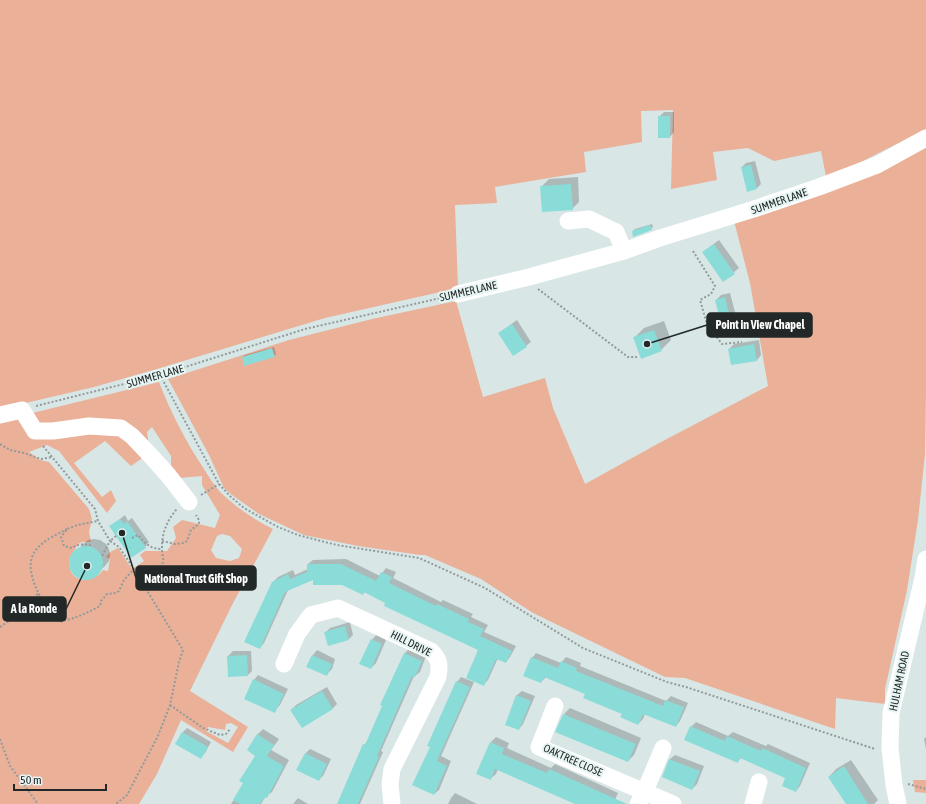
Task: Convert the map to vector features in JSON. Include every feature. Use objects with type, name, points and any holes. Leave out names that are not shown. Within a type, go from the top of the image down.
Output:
[{"type":"street","name":"SUMMER LANE","points":[[458,294],[529,277],[624,251],[660,238],[754,209],[877,165],[926,138]]},
{"type":"street","points":[[568,221],[589,219],[616,232],[624,251]]},
{"type":"street","points":[[0,415],[22,410],[35,431],[53,431],[89,426],[121,428],[132,436],[150,455],[189,502]]},
{"type":"street","name":"HULHAM ROAD","points":[[898,804],[894,785],[890,748],[891,713],[923,578],[926,559]]},
{"type":"street","name":"HILL DRIVE","points":[[284,664],[297,634],[311,615],[338,608],[431,651],[437,657],[440,664],[438,677],[392,769],[390,784],[392,804]]},
{"type":"street","name":"OAKTREE CLOSE","points":[[555,706],[539,747],[641,798]]},
{"type":"street","points":[[663,748],[641,798],[673,804]]},
{"type":"street","points":[[753,804],[759,782]]},
{"type":"path","points":[[693,251],[715,286],[711,294],[700,300],[707,324],[722,344],[742,342]]},
{"type":"path","points":[[529,277],[532,285],[628,357],[637,357]]},
{"type":"path","name":"SUMMER LANE","points":[[22,410],[160,375],[305,329],[458,294]]},
{"type":"path","points":[[160,375],[219,484],[244,508],[278,527],[298,535],[337,545],[419,558],[485,588],[583,648],[667,682],[686,686],[869,747],[876,749],[890,748]]},
{"type":"path","points":[[35,431],[42,445],[95,508],[98,520],[110,541],[119,547],[134,569],[183,650],[170,705],[158,736],[127,796],[116,804]]},
{"type":"path","points":[[0,444],[10,450],[41,459],[52,457]]},
{"type":"path","points":[[137,574],[161,566],[164,560],[161,549],[162,541],[171,516],[189,502],[219,484]]},
{"type":"path","points":[[98,520],[67,529],[42,544],[34,553],[30,569],[38,594],[52,615],[59,622],[86,614],[100,606],[101,601],[107,594],[116,593],[119,591],[124,580],[134,569]]},
{"type":"path","points":[[162,541],[175,544],[184,543],[187,541],[191,530],[197,526]]},
{"type":"path","points":[[67,529],[61,537],[64,546],[72,548],[75,545],[83,544],[90,546]]},
{"type":"path","points":[[132,538],[138,535],[146,544],[157,549],[161,549]]},
{"type":"path","points":[[102,556],[110,541],[116,536]]},
{"type":"path","points":[[0,628],[34,604],[38,598],[36,595],[38,594]]},
{"type":"path","points":[[170,705],[203,728],[220,735],[226,734],[230,729]]},
{"type":"path","points":[[0,739],[10,766],[38,804]]},
{"type":"shaded area","points":[[0,0],[926,0],[926,129],[861,162],[826,176],[821,151],[774,161],[748,148],[713,152],[717,180],[671,189],[673,110],[641,111],[642,142],[584,152],[586,172],[495,187],[497,203],[455,205],[458,288],[325,318],[94,387],[0,409]]},
{"type":"shaded area","points":[[926,143],[925,454],[918,520],[907,590],[885,689],[885,704],[836,698],[835,729],[685,678],[665,677],[533,613],[481,579],[425,555],[358,546],[304,535],[259,514],[224,488],[209,455],[168,379],[289,340],[372,319],[456,301],[483,397],[545,378],[553,408],[585,484],[768,386],[750,283],[734,221]]},
{"type":"shaded area","points":[[159,382],[185,438],[197,459],[220,492],[245,513],[273,529],[232,605],[190,691],[248,727],[233,752],[181,720],[157,774],[139,804],[0,804],[0,421]],"holes":[[[152,427],[171,456],[171,471],[179,478],[202,476],[202,485],[220,515],[215,528],[182,520],[173,527],[176,538],[167,551],[145,551],[140,555],[144,561],[132,569],[118,548],[110,552],[106,557],[110,559],[108,571],[103,570],[94,578],[83,580],[78,578],[73,575],[70,570],[69,560],[78,544],[82,542],[91,542],[89,532],[92,519],[89,509],[49,462],[40,460],[29,452],[47,445],[59,451],[107,513],[116,501],[111,490],[102,497],[74,463],[105,441],[131,466],[141,459],[149,446],[147,432]],[[222,534],[230,536],[242,549],[239,558],[230,561],[216,558],[211,550],[217,536]],[[231,723],[238,727],[228,743],[206,731],[208,727],[225,730],[226,724]]]},
{"type":"shaded area","points":[[913,780],[926,780],[926,793],[915,792]]},
{"type":"building","points":[[658,116],[670,116],[670,138],[658,138]]},
{"type":"building","points":[[751,165],[757,189],[747,192],[741,167]]},
{"type":"building","points":[[571,184],[573,210],[542,212],[540,186]]},
{"type":"building","points":[[650,225],[652,230],[633,237],[632,231]]},
{"type":"building","points":[[714,244],[735,274],[723,282],[702,252]]},
{"type":"building","points":[[725,297],[730,318],[720,320],[715,300]]},
{"type":"building","points":[[512,324],[527,347],[513,356],[498,333]]},
{"type":"building","points":[[654,330],[662,351],[641,359],[633,337]]},
{"type":"building","points":[[754,344],[757,361],[731,365],[728,349]]},
{"type":"building","points":[[272,348],[275,357],[244,366],[242,357]]},
{"type":"building","points":[[120,519],[124,524],[127,521],[146,548],[131,558],[109,526]]},
{"type":"building","points":[[86,546],[98,551],[103,563],[98,575],[86,580],[74,575],[69,563],[74,551]]},
{"type":"building","points":[[307,564],[341,564],[376,581],[381,572],[392,577],[389,583],[436,606],[437,604],[469,619],[468,622],[484,629],[480,636],[512,651],[506,663],[496,659],[484,686],[466,678],[478,650],[384,606],[385,603],[364,592],[363,595],[342,585],[313,585],[313,580],[285,592],[260,649],[244,642],[272,582],[288,574],[290,579],[307,572]]},
{"type":"building","points":[[345,626],[349,640],[328,646],[324,632]]},
{"type":"building","points":[[371,639],[382,644],[371,669],[359,664]]},
{"type":"building","points":[[404,653],[422,661],[415,677],[412,676],[358,804],[337,804],[363,744],[365,745],[382,706],[380,705]]},
{"type":"building","points":[[247,655],[248,676],[228,677],[227,656]]},
{"type":"building","points":[[312,655],[332,664],[327,676],[306,667]]},
{"type":"building","points":[[531,657],[558,668],[561,661],[577,668],[576,671],[663,706],[665,700],[684,707],[676,727],[643,714],[638,725],[620,717],[622,714],[583,698],[585,694],[544,677],[541,683],[523,676]]},
{"type":"building","points":[[253,679],[284,694],[275,713],[244,699]]},
{"type":"building","points":[[456,681],[470,687],[437,761],[447,766],[434,795],[412,785],[430,747],[427,746]]},
{"type":"building","points":[[322,691],[333,709],[302,728],[290,710]]},
{"type":"building","points":[[516,695],[531,701],[519,730],[505,725]]},
{"type":"building","points":[[563,714],[636,744],[628,762],[555,732]]},
{"type":"building","points":[[690,726],[725,741],[727,736],[761,751],[762,748],[806,768],[796,792],[782,786],[785,778],[740,758],[738,763],[684,740]]},
{"type":"building","points":[[182,732],[208,747],[201,759],[175,744]]},
{"type":"building","points":[[257,734],[274,745],[267,756],[284,766],[267,798],[265,797],[260,804],[240,804],[233,800],[243,783],[239,781],[255,756],[247,750]]},
{"type":"building","points":[[490,742],[504,748],[502,754],[547,773],[549,769],[627,804],[575,804],[495,769],[491,780],[476,774]]},
{"type":"building","points":[[305,753],[327,764],[319,781],[296,770]]},
{"type":"building","points":[[669,759],[700,771],[692,790],[662,777]]},
{"type":"building","points":[[844,766],[868,804],[846,804],[828,777]]},
{"type":"place","name":"Point in View Chapel","points":[[647,344]]},
{"type":"place","name":"National Trust Gift Shop","points":[[122,533]]},
{"type":"place","name":"A la Ronde","points":[[87,566]]}]
